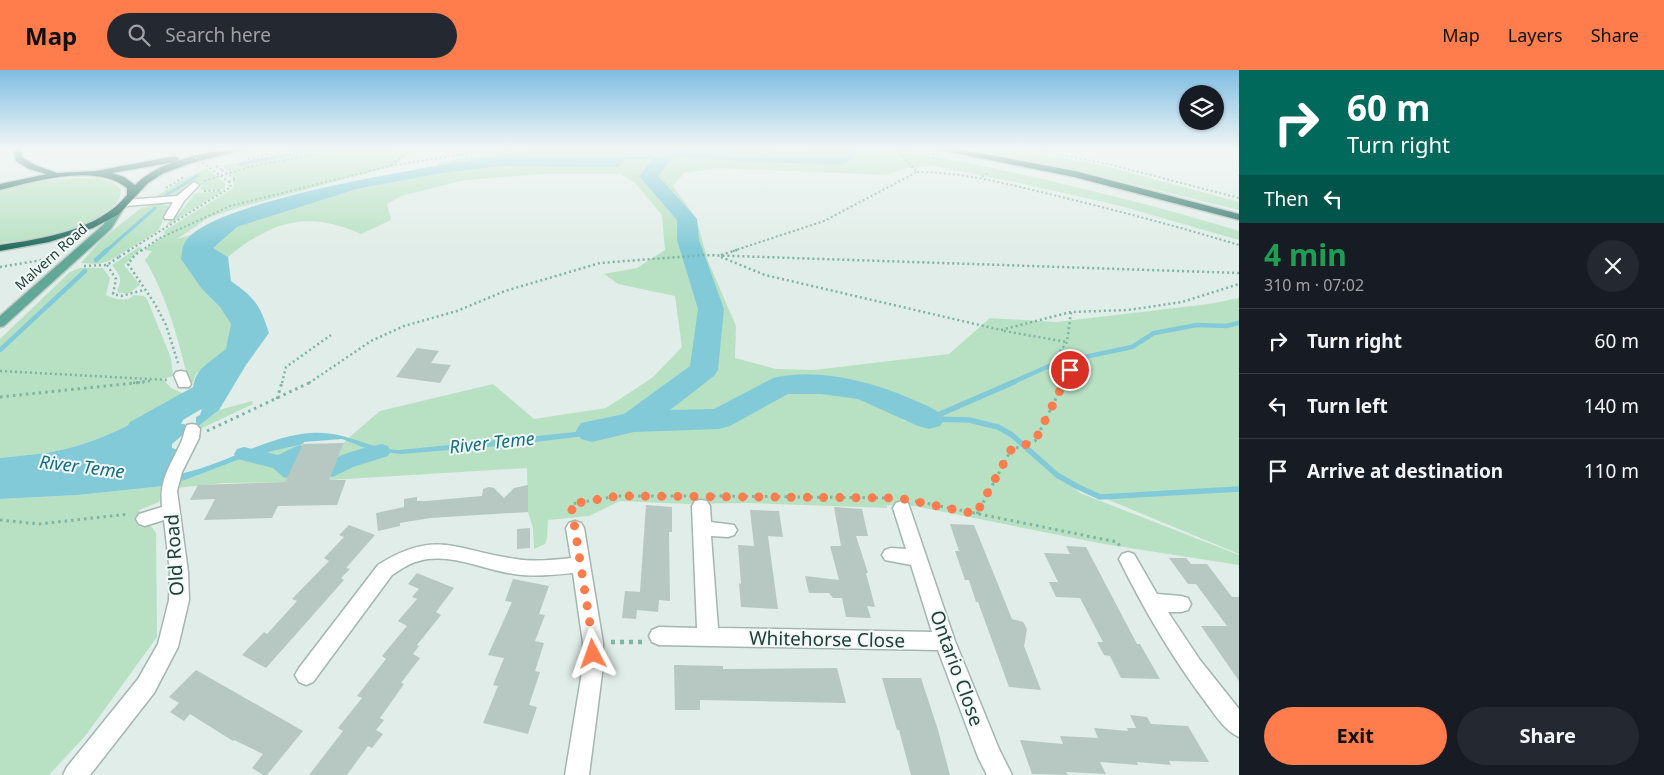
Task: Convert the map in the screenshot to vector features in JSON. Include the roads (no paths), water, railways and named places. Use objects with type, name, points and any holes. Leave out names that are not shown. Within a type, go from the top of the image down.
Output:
[{"type":"highway","points":[[0,187],[25,182]]},
{"type":"highway","points":[[125,203],[132,187],[126,182]]},
{"type":"highway","points":[[0,248],[70,232],[99,221],[125,203],[144,182]]},
{"type":"highway","points":[[1105,182],[1239,217]]},
{"type":"main road","name":"Malvern Road","points":[[0,322],[107,227],[125,203]]},
{"type":"street","points":[[169,217],[180,199],[194,185]]},
{"type":"street","points":[[125,203],[180,199]]},
{"type":"street","name":"Old Road","points":[[75,775],[146,686],[168,647],[179,600],[179,572],[170,501],[174,472],[191,433]]},
{"type":"street","points":[[701,499],[708,636]]},
{"type":"street","points":[[142,516],[170,501]]},
{"type":"street","name":"Ontario Close","points":[[903,502],[945,641],[990,757],[1000,775]]},
{"type":"street","points":[[575,528],[593,643],[593,666],[577,775]]},
{"type":"street","points":[[702,528],[728,530]]},
{"type":"street","points":[[306,675],[385,570],[398,560],[415,553],[431,550],[515,567],[543,570],[582,564]]},
{"type":"street","points":[[891,555],[919,558]]},
{"type":"street","points":[[1128,559],[1151,602],[1217,701],[1239,726]]},
{"type":"street","points":[[1151,602],[1181,604]]},
{"type":"street","name":"Whitehorse Close","points":[[659,636],[945,641]]},
{"type":"water","points":[[351,182],[395,182],[357,189],[237,227],[213,248],[228,257],[231,281],[246,292],[256,303],[263,315],[269,333],[246,365],[219,410],[196,428],[196,417],[200,415],[202,409],[195,410],[194,401],[198,394],[193,395],[195,379],[202,368],[226,349],[231,324],[220,307],[202,289],[181,259],[184,244],[203,227],[242,210],[293,195]]},
{"type":"water","points":[[182,393],[183,402],[178,409],[184,409],[184,418],[181,424],[185,424],[185,433],[172,444],[172,448],[178,450],[164,486],[78,495],[0,499],[0,458],[46,453],[100,438],[151,413]]},
{"type":"water","points":[[632,419],[635,424],[585,436],[511,445],[401,454],[373,451],[342,439],[304,442],[303,444],[243,458],[177,483],[179,474],[196,470],[260,445],[310,433],[334,434],[388,449],[400,450],[575,432]]},
{"type":"waterway","points":[[166,195],[187,182]]},
{"type":"waterway","name":"River Teme","points":[[634,422],[704,370],[711,309],[688,240],[687,219],[653,182]]},
{"type":"waterway","points":[[106,251],[155,208]]},
{"type":"waterway","points":[[96,260],[107,250]]},
{"type":"waterway","points":[[0,350],[85,271]]},
{"type":"waterway","points":[[1011,383],[1056,363],[1132,347],[1154,333],[1197,325],[1226,326],[1239,323]]},
{"type":"waterway","name":"River Teme","points":[[141,430],[206,393],[226,370]]},
{"type":"waterway","points":[[931,418],[1014,382]]},
{"type":"waterway","points":[[634,422],[719,419],[783,385],[821,385],[863,390],[885,398],[929,419]]},
{"type":"waterway","points":[[929,419],[969,420],[998,427],[1012,435],[1057,475],[1100,497],[1239,489]]},
{"type":"waterway","name":"River Teme","points":[[592,431],[634,422]]},
{"type":"waterway","points":[[333,470],[346,462],[381,451]]},
{"type":"waterway","points":[[280,463],[299,452]]},
{"type":"waterway","points":[[244,454],[280,463]]},
{"type":"waterway","points":[[280,463],[290,472]]}]
